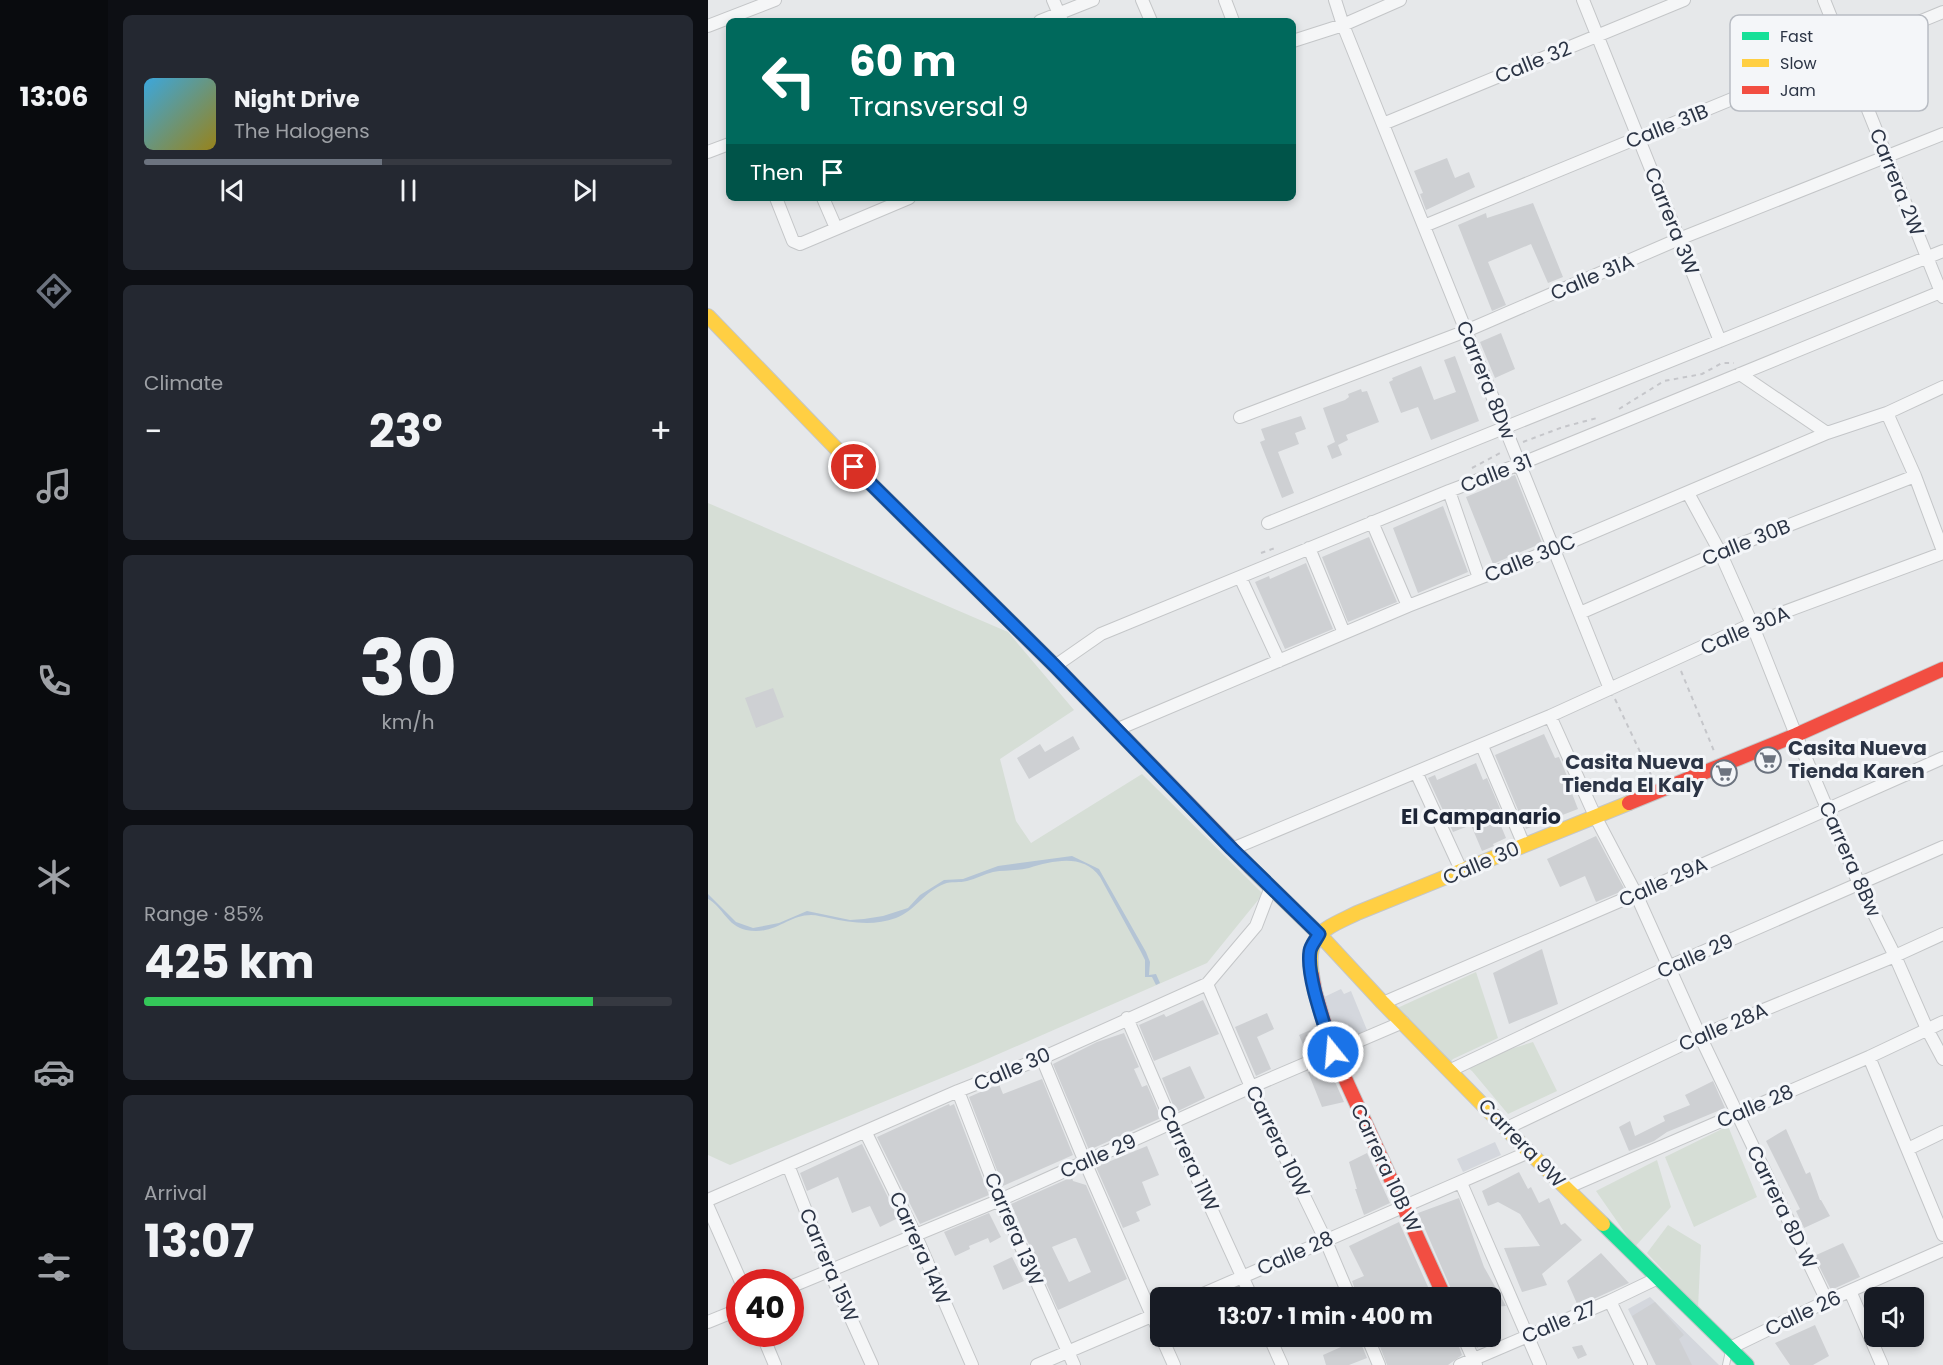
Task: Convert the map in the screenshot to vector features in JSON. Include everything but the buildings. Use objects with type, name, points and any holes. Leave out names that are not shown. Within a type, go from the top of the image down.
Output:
[{"type":"main road","name":"Carrera 9W","points":[[708,316],[854,467],[1118,729],[1232,849],[1319,934],[1529,1152],[1747,1365]]},
{"type":"main road","name":"Calle 30","points":[[1319,934],[1357,914],[1796,735],[1943,669]]},
{"type":"main road","name":"Carrera 10B W","points":[[1319,934],[1310,949],[1310,963],[1315,992],[1333,1052],[1440,1287]]},
{"type":"street","points":[[729,18],[775,0]]},
{"type":"street","points":[[1053,0],[1061,17],[1092,0]]},
{"type":"street","points":[[1142,0],[1150,18]]},
{"type":"street","points":[[1225,0],[1232,18]]},
{"type":"street","name":"Carrera 8Dw","points":[[1335,0],[1343,25],[1610,689]]},
{"type":"street","points":[[1296,40],[1343,25],[1400,0]]},
{"type":"street","name":"Carrera 3W","points":[[1583,0],[1720,341]]},
{"type":"street","name":"Calle 32","points":[[1383,124],[1684,0]]},
{"type":"street","name":"Carrera 2W","points":[[1824,0],[1830,15]]},
{"type":"street","name":"Calle 31B","points":[[1928,18],[1943,12]]},
{"type":"street","points":[[708,26],[726,19]]},
{"type":"street","name":"Calle 31B","points":[[1424,226],[1730,100]]},
{"type":"street","name":"Carrera 2W","points":[[1869,111],[1942,294]]},
{"type":"street","name":"Calle 31A","points":[[1240,417],[1466,331],[1679,239],[1943,134]]},
{"type":"street","points":[[708,152],[726,145]]},
{"type":"street","points":[[777,201],[796,243],[902,201]]},
{"type":"street","points":[[824,201],[836,228]]},
{"type":"street","name":"Calle 31","points":[[1268,523],[1943,251]]},
{"type":"street","name":"Calle 31","points":[[1055,666],[1101,634],[1372,522],[1942,294]]},
{"type":"street","points":[[1740,374],[1827,433]]},
{"type":"street","name":"Calle 30C","points":[[1118,729],[1407,606],[1554,549],[1827,433],[1887,413],[1943,387]]},
{"type":"street","points":[[1887,413],[1915,476],[1943,552]]},
{"type":"street","name":"Calle 30B","points":[[1580,613],[1720,552],[1915,476]]},
{"type":"street","points":[[1449,491],[1479,578]]},
{"type":"street","name":"Carrera 8Bw","points":[[1688,493],[1720,552],[1859,884],[1943,1059]]},
{"type":"street","points":[[1372,522],[1407,606]]},
{"type":"street","points":[[1309,548],[1344,633]]},
{"type":"street","name":"Calle 30A","points":[[1232,849],[1482,746],[1677,660],[1752,624],[1943,552]]},
{"type":"street","points":[[1240,577],[1279,661]]},
{"type":"street","name":"Carrera 8D W","points":[[1550,716],[1595,816],[1636,894],[1736,1113],[1827,1300]]},
{"type":"street","points":[[1482,746],[1524,845]]},
{"type":"street","name":"Calle 29A","points":[[1383,1003],[1943,758]]},
{"type":"street","points":[[1416,772],[1462,872]]},
{"type":"street","name":"Calle 29","points":[[1451,1070],[1668,967],[1943,847]]},
{"type":"street","name":"Calle 30","points":[[708,1200],[958,1091],[1042,1058],[1207,984],[1256,927],[1271,887]]},
{"type":"street","name":"Calle 28A","points":[[1507,1128],[1700,1036],[1943,934]]},
{"type":"street","name":"Carrera 10W","points":[[1207,984],[1251,1087],[1325,1239],[1345,1287]]},
{"type":"street","name":"Carrera 11W","points":[[1127,1018],[1172,1123],[1248,1287]]},
{"type":"street","name":"Calle 29","points":[[804,1281],[1000,1200],[1251,1087],[1403,1022]]},
{"type":"street","name":"Calle 28","points":[[1566,1188],[1869,1057],[1943,1022]]},
{"type":"street","points":[[1869,1057],[1943,1235]]},
{"type":"street","points":[[1042,1058],[1085,1162],[1150,1299]]},
{"type":"street","name":"Carrera 13W","points":[[958,1091],[1000,1200],[1074,1365]]},
{"type":"street","name":"Carrera 14W","points":[[866,1132],[915,1234],[972,1365]]},
{"type":"street","points":[[1908,1149],[1943,1132]]},
{"type":"street","name":"Calle 28","points":[[1218,1287],[1529,1152]]},
{"type":"street","name":"Carrera 15W","points":[[788,1165],[829,1270],[872,1365]]},
{"type":"street","points":[[1461,1183],[1540,1365]]},
{"type":"street","points":[[708,1207],[735,1269]]},
{"type":"street","name":"Calle 26","points":[[1730,1348],[1827,1300],[1943,1250]]},
{"type":"street","name":"Calle 27","points":[[1460,1365],[1475,1362],[1527,1335],[1610,1301],[1658,1278]]},
{"type":"street","points":[[1850,1291],[1882,1365]]},
{"type":"street","points":[[1610,1301],[1641,1365]]},
{"type":"street","points":[[708,1322],[726,1315]]},
{"type":"street","points":[[1037,1365],[1150,1317]]},
{"type":"street","points":[[767,1347],[775,1365]]},
{"type":"street","points":[[1166,1347],[1174,1365]]},
{"type":"street","points":[[1274,1347],[1282,1365]]},
{"type":"street","points":[[1372,1347],[1379,1365]]},
{"type":"street","points":[[1468,1347],[1475,1362]]},
{"type":"lane","points":[[1726,1365],[1730,1348]]},
{"type":"path","points":[[1677,660],[1720,765]]},
{"type":"path","points":[[1610,689],[1659,791]]},
{"type":"shaded area","points":[[708,503],[1008,632],[1074,710],[1000,759],[1016,821],[1031,843],[1142,774],[1263,894],[1207,963],[978,1063],[730,1165],[708,1155]]},
{"type":"shaded area","points":[[1476,972],[1498,1038],[1453,1059],[1448,1065],[1393,1010]]},
{"type":"shaded area","points":[[1341,989],[1344,994],[1351,991],[1367,1030],[1337,1043],[1320,999]]},
{"type":"shaded area","points":[[1533,1042],[1557,1091],[1508,1114],[1472,1071],[1463,1064]]},
{"type":"shaded area","points":[[1728,1126],[1757,1197],[1694,1227],[1665,1157]]},
{"type":"shaded area","points":[[1495,1142],[1501,1155],[1463,1172],[1457,1159]]},
{"type":"shaded area","points":[[1657,1160],[1671,1207],[1631,1251],[1630,1240],[1596,1191]]},
{"type":"shaded area","points":[[1668,1225],[1701,1245],[1698,1308],[1647,1253]]},
{"type":"shaded area","points":[[1650,1297],[1719,1365],[1656,1365],[1628,1309]]},
{"type":"water","points":[[1072,856],[1099,869],[1146,952],[1150,962],[1149,975],[1156,974],[1160,983],[1156,985],[1152,977],[1145,977],[1145,960],[1100,877],[1085,864],[1076,862],[1058,861],[1024,869],[993,872],[967,881],[947,883],[931,891],[903,915],[888,921],[871,923],[811,915],[795,918],[765,930],[746,930],[734,925],[708,899],[708,894],[736,922],[753,928],[779,923],[807,911],[850,920],[864,919],[908,908],[920,895],[944,880],[963,879],[998,866]]},
{"type":"traffic: fast","points":[[1603,1224],[1747,1365]]},
{"type":"traffic: slow","points":[[708,316],[854,467],[1054,665]]},
{"type":"traffic: slow","points":[[1312,975],[1311,961],[1315,941],[1320,934],[1335,924],[1629,803]]},
{"type":"traffic: slow","points":[[1251,868],[1319,934],[1529,1152],[1603,1224]]},
{"type":"traffic: jam","points":[[1054,665],[1251,868]]},
{"type":"traffic: jam","points":[[1629,803],[1796,735],[1943,669]]},
{"type":"traffic: jam","points":[[1312,975],[1333,1052],[1440,1287]]},
{"type":"place","name":"Casita Nueva Tienda Karen","points":[[1768,760]]},
{"type":"place","name":"Casita Nueva Tienda El Kaly","points":[[1724,773]]},
{"type":"district","name":"El Campanario","points":[[1481,817]]},
{"type":"route","points":[[854,467],[940,550],[1118,729],[1232,849],[1319,934],[1310,949],[1310,963],[1315,992],[1333,1052]]}]
